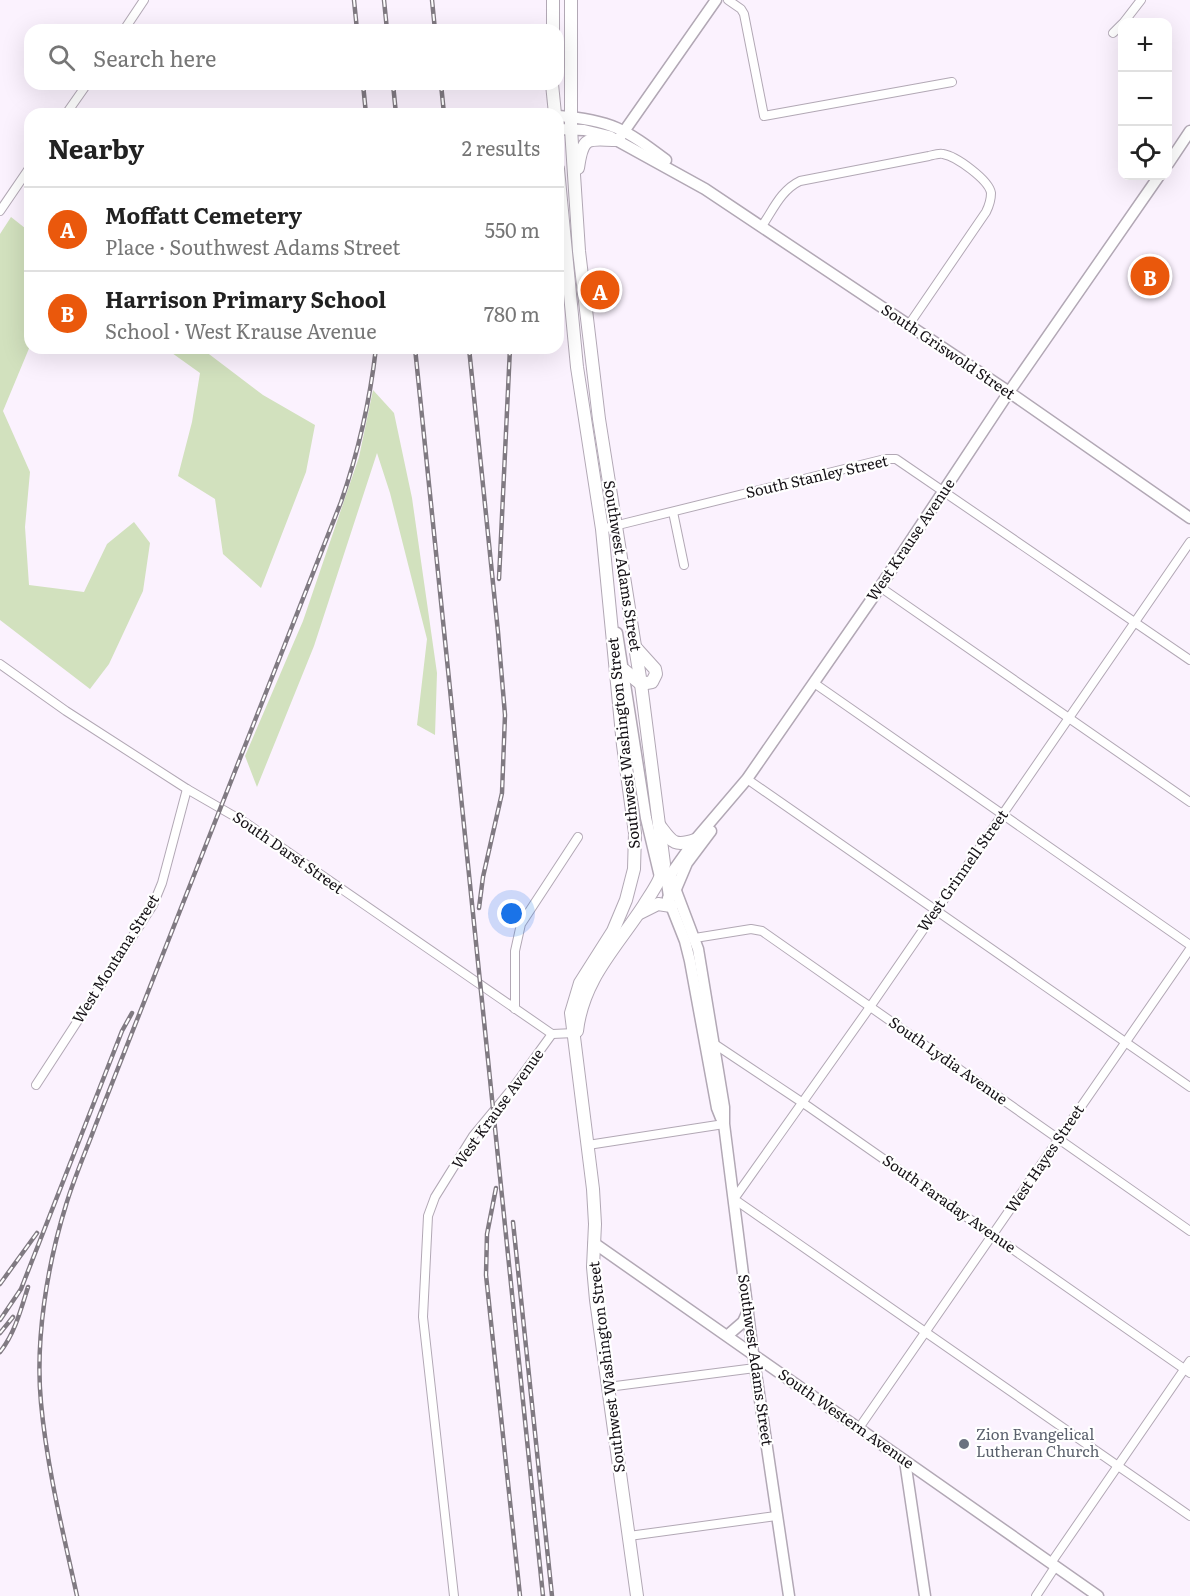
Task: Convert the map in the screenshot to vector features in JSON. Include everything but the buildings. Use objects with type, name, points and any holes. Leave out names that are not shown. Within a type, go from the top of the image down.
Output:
[{"type":"main road","points":[[553,0],[553,24]]},
{"type":"main road","name":"Southwest Adams Street","points":[[571,0],[571,123],[575,208],[596,396],[641,684],[663,857]]},
{"type":"main road","points":[[575,208],[578,167],[588,141],[622,135],[716,0]]},
{"type":"main road","points":[[553,90],[555,108]]},
{"type":"main road","name":"South Griswold Street","points":[[564,119],[595,132],[622,135],[1009,392],[1190,518]]},
{"type":"main road","name":"South Griswold Street","points":[[564,126],[571,123]]},
{"type":"main road","points":[[1172,157],[1190,131]]},
{"type":"main road","name":"West Krause Avenue","points":[[665,876],[747,779],[880,586],[1009,392],[1156,180]]},
{"type":"main road","name":"Southwest Adams Street","points":[[564,228],[578,367],[608,585],[624,670],[646,818],[665,876],[670,904],[690,961],[710,1041]]},
{"type":"main road","name":"Southwest Washington Street","points":[[608,585],[623,745],[634,818],[636,856],[631,887],[619,919],[577,989],[571,1013],[594,1207],[596,1300],[637,1596]]},
{"type":"main road","points":[[624,670],[641,684]]},
{"type":"main road","points":[[676,889],[687,864],[747,779]]},
{"type":"main road","points":[[659,825],[671,841],[682,844],[695,840]]},
{"type":"main road","name":"Southwest Washington Street","points":[[575,1033],[581,1006],[589,987],[665,876],[663,857]]},
{"type":"main road","name":"Southwest Adams Street","points":[[665,876],[676,889],[695,938],[717,1108],[723,1124],[755,1368],[789,1596]]},
{"type":"main road","points":[[639,913],[658,904],[670,904]]},
{"type":"main road","name":"South Western Avenue","points":[[594,1243],[1098,1596]]},
{"type":"main road","points":[[728,1335],[743,1322],[748,1311]]},
{"type":"main road","points":[[905,1461],[925,1596]]},
{"type":"street","points":[[128,24],[144,0]]},
{"type":"street","points":[[728,0],[744,14],[764,116],[952,82]]},
{"type":"street","points":[[1127,18],[1141,0]]},
{"type":"street","points":[[1113,33],[1118,28]]},
{"type":"street","points":[[70,108],[83,90]]},
{"type":"street","points":[[762,226],[790,186],[800,181],[928,156],[944,154],[956,159],[983,179],[989,187],[990,201],[986,212],[908,326]]},
{"type":"street","points":[[0,211],[24,176]]},
{"type":"street","name":"South Stanley Street","points":[[602,529],[889,459],[897,460],[1190,660]]},
{"type":"street","points":[[673,512],[684,565]]},
{"type":"street","name":"West Grinnell Street","points":[[734,1199],[801,1101],[870,1007],[1190,542]]},
{"type":"street","points":[[880,586],[1190,802]]},
{"type":"street","name":"South Darst Street","points":[[0,664],[66,711],[187,789],[238,818],[552,1034]]},
{"type":"street","points":[[814,683],[1190,947]]},
{"type":"street","points":[[747,779],[1190,1087]]},
{"type":"street","name":"West Montana Street","points":[[36,1085],[153,905],[162,883],[187,789]]},
{"type":"street","points":[[515,1009],[514,951],[520,924],[578,837]]},
{"type":"street","name":"South Lydia Avenue","points":[[695,938],[759,929],[1190,1231]]},
{"type":"street","name":"West Hayes Street","points":[[859,1428],[1190,947]]},
{"type":"street","points":[[552,1034],[575,1033]]},
{"type":"street","name":"West Krause Avenue","points":[[454,1596],[423,1317],[428,1216],[435,1197],[473,1136],[521,1077],[552,1034]]},
{"type":"street","name":"South Faraday Avenue","points":[[710,1041],[801,1101],[1187,1371]]},
{"type":"street","points":[[588,1145],[723,1124]]},
{"type":"street","points":[[734,1199],[1190,1516]]},
{"type":"street","points":[[1036,1596],[1053,1565],[1118,1466],[1187,1371],[1190,1361]]},
{"type":"street","points":[[608,1387],[755,1368]]},
{"type":"street","points":[[629,1536],[776,1516]]},
{"type":"green space","points":[[11,217],[24,227],[24,354],[27,354],[3,411],[30,472],[25,527],[29,585],[84,592],[107,544],[134,522],[150,543],[143,591],[109,664],[90,689],[0,620],[0,234]]},
{"type":"green space","points":[[173,354],[209,354],[263,395],[315,425],[306,472],[261,588],[223,554],[215,499],[178,476],[192,422],[200,373]]},
{"type":"green space","points":[[373,390],[394,413],[412,498],[437,673],[435,735],[417,725],[427,639],[390,493],[377,453],[314,646],[257,787],[245,756],[303,621],[359,457]]},
{"type":"railway","points":[[354,0],[356,24]]},
{"type":"railway","points":[[384,0],[386,24]]},
{"type":"railway","points":[[432,0],[434,24]]},
{"type":"railway","points":[[364,90],[365,108]]},
{"type":"railway","points":[[394,90],[395,108]]},
{"type":"railway","points":[[442,90],[443,108]]},
{"type":"railway","points":[[77,1596],[51,1476],[41,1403],[41,1329],[53,1253],[80,1164],[341,502],[363,426],[375,354]]},
{"type":"railway","points":[[416,354],[543,1596]]},
{"type":"railway","points":[[470,354],[505,715],[502,793],[483,877],[479,908]]},
{"type":"railway","points":[[499,579],[510,354]]},
{"type":"railway","points":[[0,1320],[21,1289],[122,1031],[132,1013]]},
{"type":"railway","points":[[496,1188],[487,1234],[486,1275],[520,1596]]},
{"type":"railway","points":[[513,1222],[552,1596]]},
{"type":"railway","points":[[0,1284],[37,1233]]},
{"type":"railway","points":[[0,1352],[14,1329],[28,1287]]},
{"type":"railway","points":[[0,1333],[13,1317]]},
{"type":"place","name":"Harrison Primary School","points":[[1150,276]]},
{"type":"place","name":"Moffatt Cemetery","points":[[600,290]]},
{"type":"place","name":"Zion Evangelical Lutheran Church","points":[[964,1444]]}]
